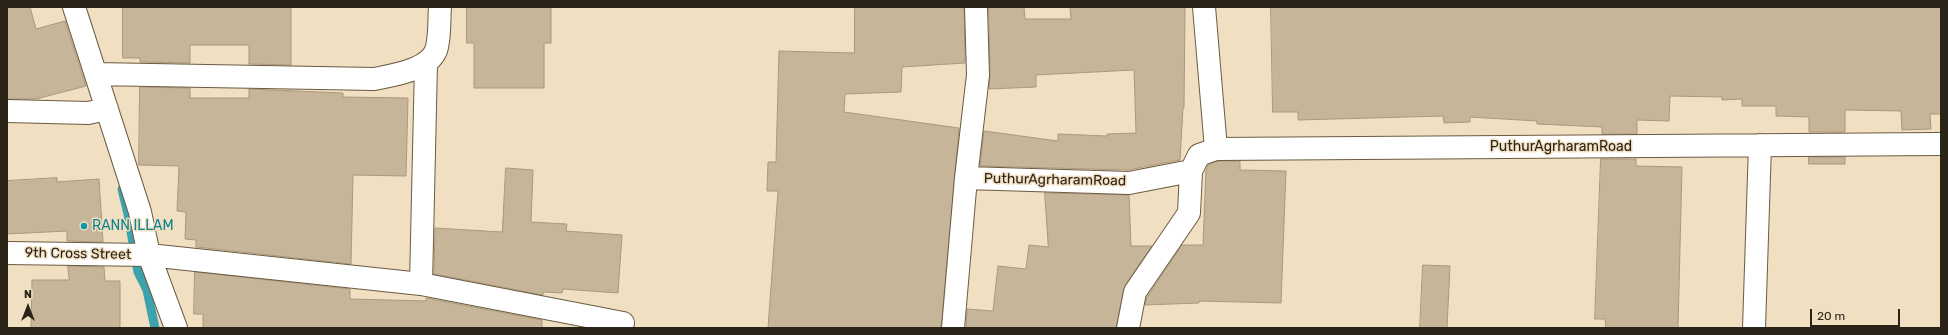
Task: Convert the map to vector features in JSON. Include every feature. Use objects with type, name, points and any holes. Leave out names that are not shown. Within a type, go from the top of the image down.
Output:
[{"type":"street","points":[[74,7],[96,74],[97,111],[140,212],[137,255],[176,328]]},
{"type":"street","points":[[96,74],[374,79],[403,73],[426,63],[437,49],[440,7]]},
{"type":"street","points":[[953,328],[966,178],[978,75],[976,7]]},
{"type":"street","points":[[1204,7],[1216,149]]},
{"type":"street","points":[[421,284],[426,63]]},
{"type":"street","points":[[7,111],[97,111]]},
{"type":"street","name":"PuthurAgrharamRoad","points":[[1128,328],[1135,292],[1189,213],[1191,171],[1199,155],[1216,149],[1941,144]]},
{"type":"street","points":[[1754,328],[1760,145]]},
{"type":"street","name":"PuthurAgrharamRoad","points":[[966,178],[1130,183],[1191,171]]},
{"type":"street","name":"9th Cross Street","points":[[7,253],[137,255],[421,284],[623,323]]},
{"type":"building","points":[[7,7],[30,7],[36,29],[65,21],[86,86],[36,99],[7,99]]},
{"type":"building","points":[[123,7],[291,7],[291,65],[249,64],[249,45],[190,45],[190,63],[140,62],[140,58],[123,58]]},
{"type":"building","points":[[467,7],[551,7],[551,43],[544,43],[544,88],[474,88],[474,43],[467,43]]},
{"type":"building","points":[[855,7],[964,7],[965,63],[902,67],[901,92],[845,94],[844,112],[959,128],[941,328],[768,328],[778,191],[767,191],[768,162],[776,162],[779,51],[854,53]]},
{"type":"building","points":[[989,7],[1024,7],[1025,19],[1071,19],[1070,7],[1185,7],[1184,108],[1180,160],[1128,170],[980,166],[984,131],[1058,141],[1058,134],[1107,136],[1107,134],[1136,133],[1134,70],[1036,75],[1036,87],[989,89]]},
{"type":"building","points":[[1271,7],[1941,7],[1941,114],[1930,114],[1931,129],[1902,130],[1901,111],[1845,110],[1845,132],[1809,132],[1809,117],[1776,116],[1776,106],[1742,106],[1742,99],[1722,100],[1722,97],[1670,96],[1669,121],[1637,120],[1637,134],[1602,134],[1602,127],[1537,124],[1537,121],[1470,117],[1470,122],[1444,123],[1443,116],[1298,120],[1298,112],[1273,112]]},
{"type":"building","points":[[140,87],[190,88],[190,98],[249,98],[249,89],[343,93],[343,97],[408,98],[406,176],[353,175],[351,264],[196,247],[196,240],[185,239],[186,212],[177,211],[179,166],[139,165]]},
{"type":"building","points":[[1809,157],[1845,157],[1845,164],[1809,164]]},
{"type":"building","points":[[1601,159],[1636,159],[1636,166],[1682,167],[1678,328],[1606,328],[1605,319],[1595,319]]},
{"type":"building","points":[[1218,161],[1240,161],[1240,170],[1286,171],[1281,303],[1199,301],[1199,303],[1145,305],[1147,297],[1182,245],[1203,245],[1206,170],[1208,165]]},
{"type":"building","points":[[506,168],[533,170],[531,222],[567,224],[566,231],[622,235],[618,293],[563,289],[562,293],[543,292],[543,295],[434,274],[435,228],[502,232]]},
{"type":"building","points":[[57,178],[57,182],[99,179],[103,242],[67,241],[67,231],[7,234],[7,181]]},
{"type":"building","points":[[1045,193],[1129,195],[1131,246],[1152,246],[1125,285],[1116,328],[966,328],[967,309],[993,311],[998,266],[1026,269],[1029,245],[1048,247]]},
{"type":"building","points":[[1423,265],[1450,266],[1447,328],[1420,328]]},
{"type":"building","points":[[68,266],[104,267],[105,281],[120,281],[120,328],[31,328],[32,280],[69,280]]},
{"type":"building","points":[[195,272],[350,289],[350,299],[426,301],[426,298],[542,320],[542,328],[203,328],[203,314],[194,314]]},
{"type":"waterway","points":[[122,189],[138,272],[147,290],[155,328]]},
{"type":"place","name":"RANN ILLAM","points":[[84,226]]}]
